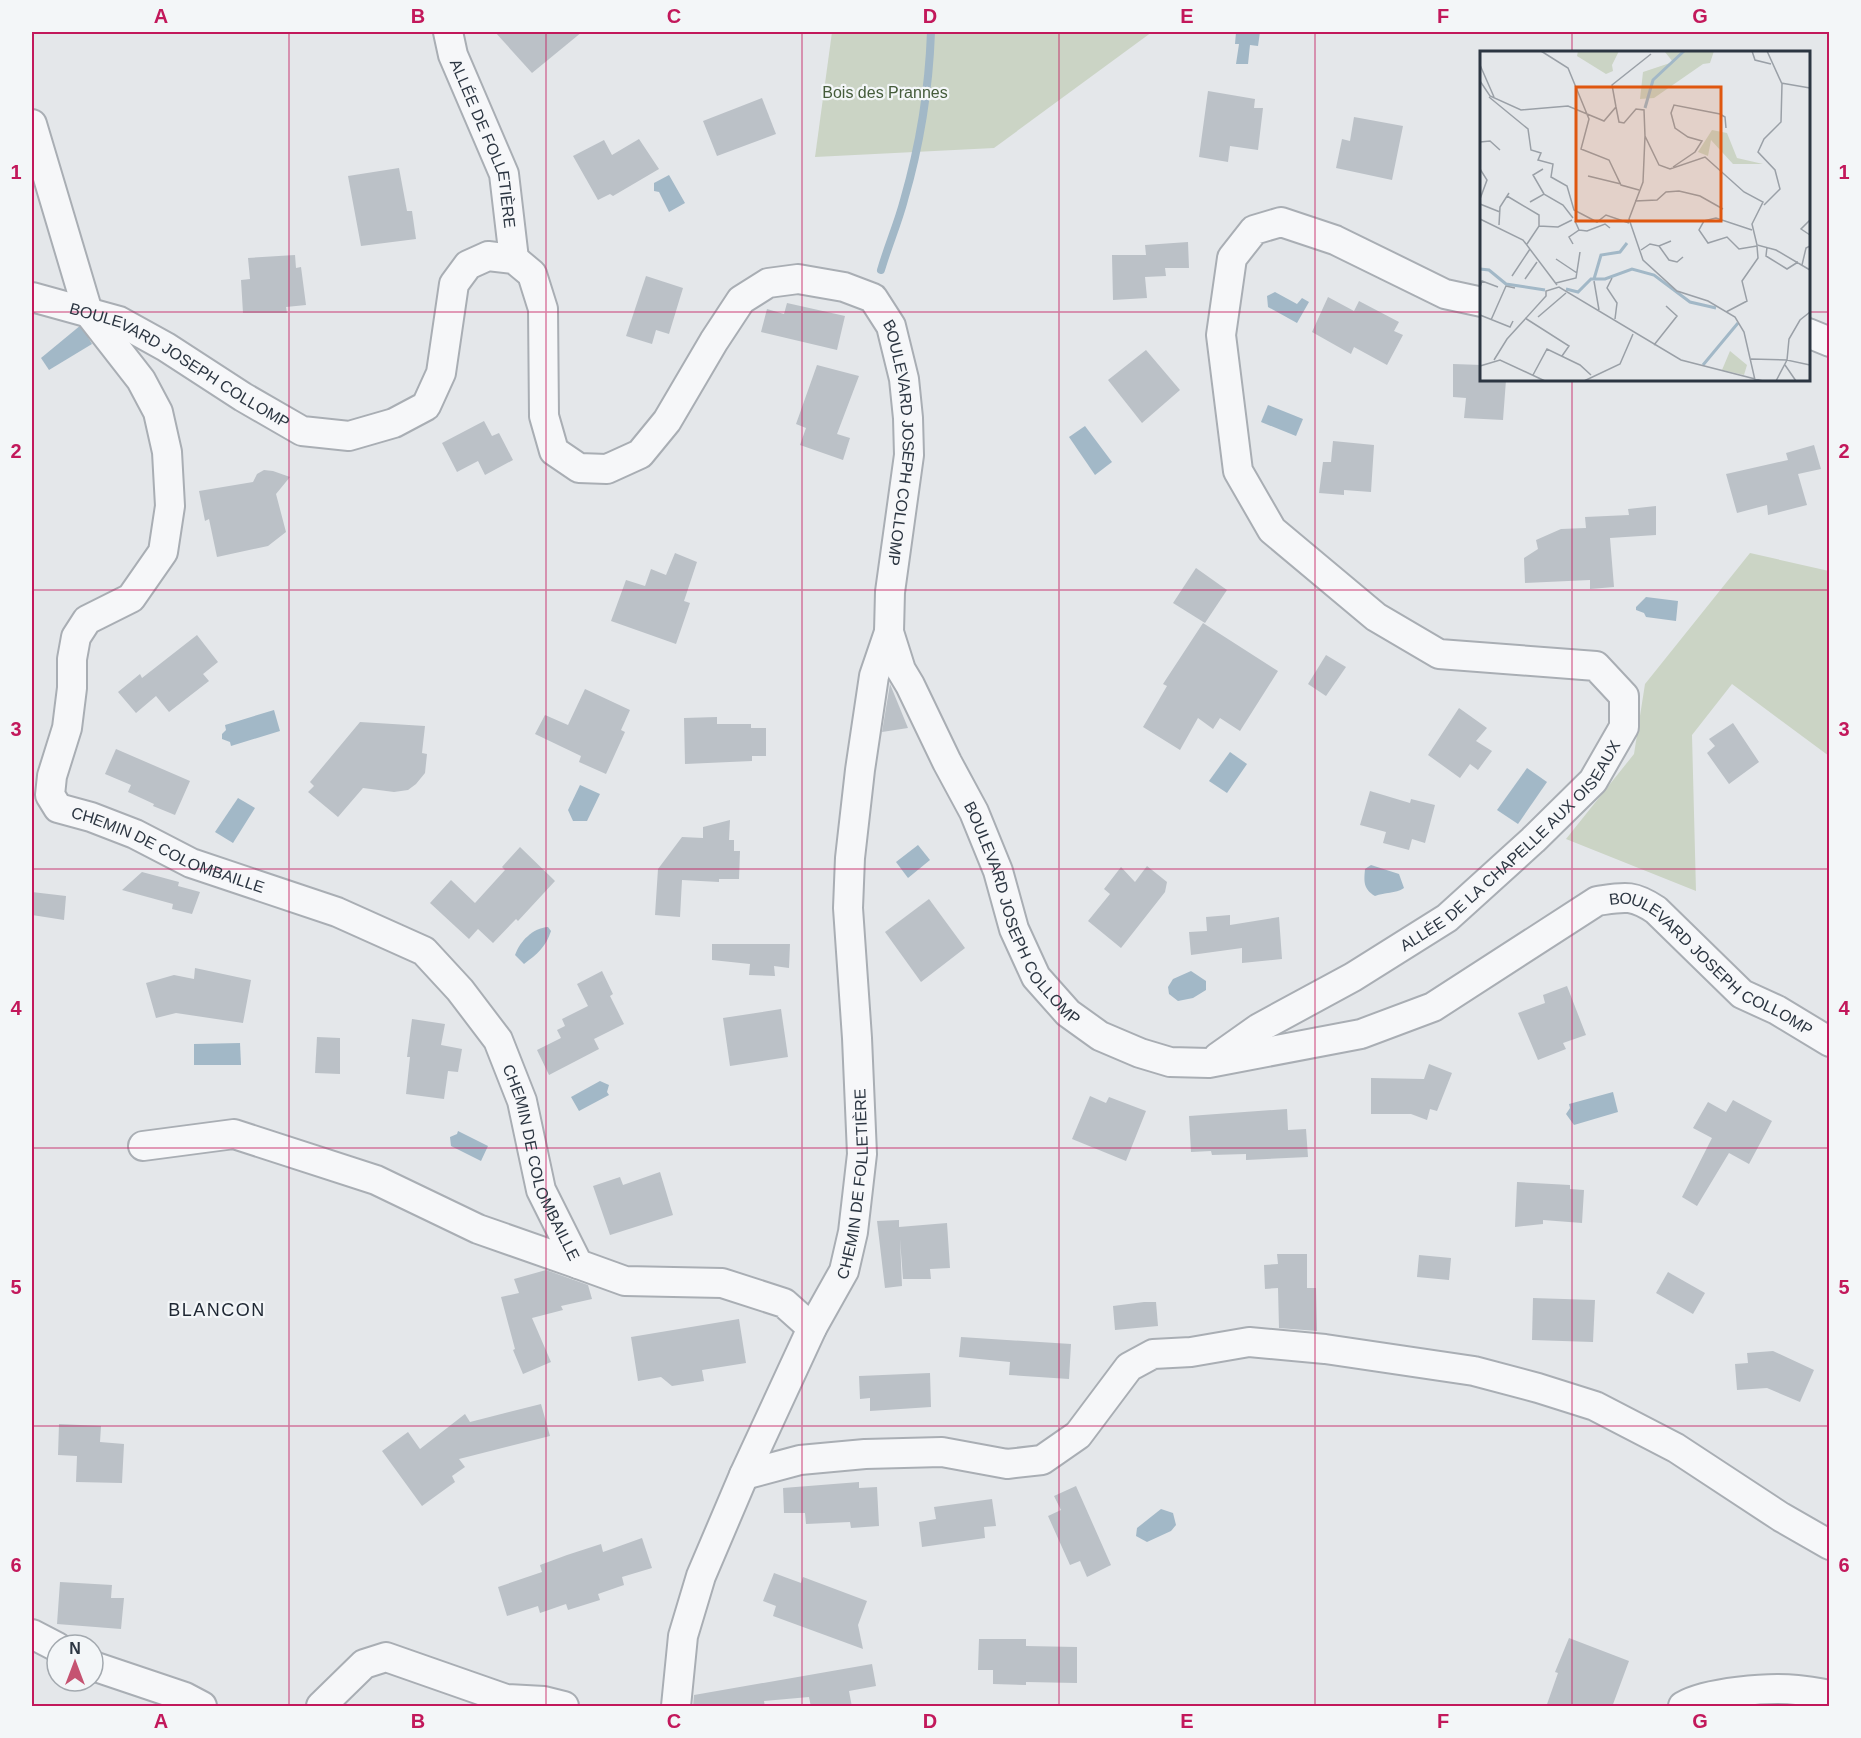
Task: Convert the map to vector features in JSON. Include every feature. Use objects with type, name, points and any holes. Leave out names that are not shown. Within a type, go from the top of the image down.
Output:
[{"type":"street","name":"ALLÉE DE FOLLETIÈRE","points":[[448,32],[453,55],[504,174],[514,259]]},
{"type":"street","name":"CHEMIN DE COLOMBAILLE","points":[[32,124],[88,312],[141,380],[158,412],[167,452],[170,506],[163,552],[131,598],[87,620],[76,637],[72,659],[72,688],[67,728],[52,776],[50,795],[58,808],[135,834],[190,863],[337,912],[424,951],[460,990],[498,1040],[522,1101],[541,1190],[578,1264],[626,1281],[722,1283],[784,1303],[813,1328]]},
{"type":"street","name":"ALLÉE DE LA CHAPELLE AUX OISEAUX","points":[[1209,1063],[1259,1028],[1353,977],[1447,918],[1533,840],[1593,781],[1624,727],[1624,696],[1596,666],[1439,654],[1376,616],[1272,530],[1238,471],[1221,335],[1232,258],[1254,230],[1281,222],[1335,240],[1445,294],[1480,302]]},
{"type":"street","name":"BOULEVARD JOSEPH COLLOMP","points":[[32,297],[119,321],[166,347],[243,397],[302,431],[349,436],[394,423],[426,406],[441,373],[454,284],[468,265],[488,256],[514,259],[532,274],[543,309],[544,416],[554,451],[579,468],[607,469],[640,453],[667,421],[714,340],[741,300],[768,283],[798,279],[844,287],[873,298],[891,326],[904,379],[908,418],[909,455],[890,591],[889,632],[901,670],[946,762],[974,812],[998,871],[1014,928],[1036,977],[1068,1013],[1100,1036],[1140,1053],[1170,1062],[1209,1063],[1360,1034],[1433,1006],[1597,901],[1621,898],[1639,899],[1656,910],[1742,994],[1777,1010],[1830,1042]]},
{"type":"street","points":[[1810,333],[1830,342]]},
{"type":"street","name":"CHEMIN DE FOLLETIÈRE","points":[[676,1707],[682,1636],[701,1576],[744,1475],[813,1328],[844,1271],[853,1232],[862,1154],[848,908],[850,858],[874,676],[889,632]]},
{"type":"street","points":[[143,1146],[234,1134],[376,1180],[478,1229],[578,1264]]},
{"type":"street","points":[[744,1475],[800,1460],[865,1454],[942,1452],[1007,1464],[1042,1460],[1078,1435],[1129,1367],[1153,1354],[1191,1352],[1250,1342],[1325,1349],[1474,1371],[1595,1406],[1676,1448],[1781,1517],[1830,1545]]},
{"type":"street","points":[[321,1707],[364,1664],[386,1657],[507,1699],[544,1701],[564,1707]]},
{"type":"street","points":[[105,1670],[185,1697],[202,1707]]},
{"type":"street","points":[[1683,1707],[1691,1701],[1738,1692],[1796,1690],[1830,1695]]},
{"type":"green space","name":"Bois des Prannes","points":[[832,32],[1152,32],[994,148],[815,157]]},
{"type":"green space","points":[[1750,553],[1829,571],[1829,756],[1732,684],[1692,735],[1696,891],[1566,839],[1634,754],[1645,684]]},
{"type":"water","points":[[1236,32],[1260,32],[1258,46],[1250,45],[1248,64],[1236,64],[1239,44],[1235,44]]},
{"type":"water","points":[[669,175],[685,203],[669,212],[659,192],[654,191],[654,183]]},
{"type":"water","points":[[1275,292],[1297,304],[1302,298],[1309,302],[1297,323],[1268,307],[1267,296]]},
{"type":"water","points":[[81,325],[92,344],[49,370],[41,358]]},
{"type":"water","points":[[1268,405],[1303,419],[1296,436],[1261,422]]},
{"type":"water","points":[[1085,426],[1112,462],[1095,475],[1069,437]]},
{"type":"water","points":[[1646,597],[1678,601],[1676,621],[1646,617],[1644,613],[1636,610],[1636,607]]},
{"type":"water","points":[[274,710],[280,731],[231,746],[230,742],[222,739],[222,734],[226,730],[225,725]]},
{"type":"water","points":[[1230,752],[1247,764],[1227,793],[1209,781]]},
{"type":"water","points":[[1527,768],[1547,782],[1518,824],[1497,810]]},
{"type":"water","points":[[580,785],[600,794],[587,821],[573,821],[568,810]]},
{"type":"water","points":[[238,798],[255,808],[233,843],[215,832]]},
{"type":"water","points":[[918,845],[930,860],[908,878],[896,862]]},
{"type":"water","points":[[1371,865],[1399,874],[1404,888],[1375,896],[1366,888],[1364,877],[1365,869]]},
{"type":"water","points":[[548,927],[551,931],[544,946],[524,964],[515,955],[520,945],[532,933]]},
{"type":"water","points":[[1191,971],[1206,981],[1206,990],[1193,998],[1178,1001],[1169,994],[1168,987],[1173,979]]},
{"type":"water","points":[[240,1043],[241,1065],[194,1065],[194,1044]]},
{"type":"water","points":[[600,1081],[609,1085],[607,1092],[609,1095],[579,1111],[571,1097]]},
{"type":"water","points":[[1613,1092],[1618,1112],[1574,1125],[1566,1114],[1570,1108],[1569,1104]]},
{"type":"water","points":[[458,1131],[488,1146],[481,1161],[451,1146],[450,1137]]},
{"type":"water","points":[[1161,1509],[1173,1513],[1176,1525],[1171,1531],[1147,1542],[1136,1536],[1137,1528]]},
{"type":"building","points":[[495,32],[582,32],[532,73]]},
{"type":"building","points":[[1208,91],[1255,99],[1254,108],[1263,108],[1258,150],[1230,146],[1228,162],[1199,157]]},
{"type":"building","points":[[762,98],[776,134],[717,156],[703,121]]},
{"type":"building","points":[[1354,117],[1403,126],[1392,180],[1336,168],[1342,139],[1350,141]]},
{"type":"building","points":[[639,139],[659,169],[613,196],[610,194],[598,200],[573,156],[604,140],[612,155]]},
{"type":"building","points":[[399,168],[407,211],[412,211],[416,239],[361,246],[348,176]]},
{"type":"building","points":[[1188,242],[1189,268],[1165,268],[1166,276],[1145,277],[1147,298],[1113,300],[1112,255],[1146,255],[1145,245]]},
{"type":"building","points":[[295,255],[296,268],[301,267],[306,305],[286,307],[287,313],[243,313],[241,280],[250,279],[248,258]]},
{"type":"building","points":[[646,276],[683,288],[669,334],[656,330],[652,344],[626,336]]},
{"type":"building","points":[[1328,297],[1354,311],[1359,301],[1399,322],[1394,331],[1403,335],[1387,365],[1354,347],[1351,354],[1312,332]]},
{"type":"building","points":[[787,303],[845,316],[837,350],[761,332],[767,309],[784,314]]},
{"type":"building","points":[[1146,350],[1180,390],[1142,423],[1108,380]]},
{"type":"building","points":[[1453,364],[1480,365],[1480,381],[1506,381],[1503,420],[1464,418],[1466,398],[1453,397]]},
{"type":"building","points":[[817,365],[859,376],[837,434],[850,438],[843,460],[800,445],[806,428],[796,424]]},
{"type":"building","points":[[484,421],[492,436],[499,433],[513,460],[485,475],[478,461],[457,472],[442,443]]},
{"type":"building","points":[[1333,441],[1374,445],[1371,492],[1344,490],[1344,495],[1319,493],[1323,462],[1331,462]]},
{"type":"building","points":[[1814,445],[1821,469],[1798,474],[1807,505],[1768,515],[1767,505],[1737,513],[1726,474],[1788,460],[1786,453]]},
{"type":"building","points":[[264,470],[290,477],[276,494],[286,532],[268,546],[217,557],[209,519],[205,521],[199,491],[253,482],[257,474]]},
{"type":"building","points":[[1656,506],[1656,535],[1610,538],[1614,587],[1590,589],[1590,580],[1525,583],[1524,558],[1538,549],[1536,540],[1561,529],[1586,528],[1585,517],[1629,515],[1628,509]]},
{"type":"building","points":[[675,553],[697,562],[684,601],[690,603],[676,644],[611,621],[626,580],[645,586],[651,569],[666,575]]},
{"type":"building","points":[[1196,568],[1227,590],[1205,623],[1173,603]]},
{"type":"building","points":[[1203,623],[1278,671],[1240,731],[1220,718],[1213,729],[1198,718],[1180,750],[1143,727],[1167,686],[1163,684]]},
{"type":"building","points":[[197,635],[218,662],[203,674],[209,681],[169,712],[156,696],[136,713],[118,692],[140,674],[142,678]]},
{"type":"building","points":[[1326,655],[1346,667],[1326,696],[1308,684]]},
{"type":"building","points":[[890,684],[908,728],[882,732]]},
{"type":"building","points":[[585,689],[630,710],[621,730],[625,732],[606,774],[579,762],[581,756],[535,734],[545,715],[568,725]]},
{"type":"building","points":[[1459,708],[1487,728],[1476,741],[1492,751],[1478,770],[1470,764],[1460,778],[1428,755]]},
{"type":"building","points":[[717,717],[717,724],[751,724],[751,728],[766,728],[766,756],[752,756],[752,761],[685,764],[684,718]]},
{"type":"building","points":[[360,722],[425,726],[422,753],[427,754],[425,773],[408,790],[394,792],[363,788],[338,817],[308,792],[314,786],[310,782]]},
{"type":"building","points":[[1733,723],[1759,762],[1729,784],[1707,753],[1715,746],[1709,739]]},
{"type":"building","points":[[116,749],[190,781],[175,815],[128,792],[131,785],[105,774]]},
{"type":"building","points":[[1370,791],[1410,803],[1411,799],[1435,805],[1425,843],[1412,839],[1409,850],[1383,843],[1386,832],[1360,825]]},
{"type":"building","points":[[730,820],[729,840],[734,840],[734,851],[740,851],[739,879],[719,879],[719,882],[682,880],[680,917],[655,915],[658,869],[682,837],[703,838],[703,827]]},
{"type":"building","points":[[520,847],[555,881],[518,921],[516,919],[493,943],[478,929],[469,939],[430,903],[451,880],[475,903],[505,870],[502,867]]},
{"type":"building","points":[[1147,866],[1167,882],[1165,892],[1121,948],[1088,921],[1110,894],[1104,889],[1121,867],[1135,882]]},
{"type":"building","points":[[142,872],[179,882],[178,886],[200,892],[192,914],[172,909],[173,904],[122,890]]},
{"type":"building","points":[[32,892],[66,896],[64,920],[32,915]]},
{"type":"building","points":[[929,899],[965,948],[921,982],[885,932]]},
{"type":"building","points":[[1230,915],[1230,925],[1279,917],[1282,959],[1242,963],[1242,948],[1191,955],[1189,932],[1207,931],[1206,917]]},
{"type":"building","points":[[712,944],[790,944],[789,968],[774,966],[775,976],[749,975],[750,964],[712,960]]},
{"type":"building","points":[[195,968],[251,980],[243,1023],[176,1013],[156,1018],[146,983],[174,975],[194,979]]},
{"type":"building","points":[[602,971],[613,994],[610,996],[624,1024],[594,1039],[599,1049],[549,1075],[537,1050],[561,1038],[557,1030],[565,1026],[562,1019],[588,1006],[577,984]]},
{"type":"building","points":[[1567,986],[1586,1035],[1563,1043],[1566,1049],[1538,1060],[1518,1013],[1545,1003],[1543,995]]},
{"type":"building","points":[[781,1009],[788,1057],[730,1066],[723,1018]]},
{"type":"building","points":[[412,1019],[445,1024],[441,1045],[462,1049],[458,1072],[448,1071],[444,1099],[406,1094],[410,1057],[407,1057]]},
{"type":"building","points":[[317,1037],[340,1038],[340,1074],[315,1073]]},
{"type":"building","points":[[1429,1064],[1452,1073],[1437,1111],[1430,1109],[1427,1120],[1411,1114],[1371,1114],[1371,1078],[1424,1079]]},
{"type":"building","points":[[1090,1096],[1106,1103],[1109,1097],[1146,1111],[1126,1161],[1072,1139]]},
{"type":"building","points":[[1733,1100],[1772,1121],[1749,1164],[1729,1153],[1697,1206],[1682,1197],[1712,1138],[1693,1128],[1708,1102],[1726,1112]]},
{"type":"building","points":[[1287,1109],[1288,1130],[1306,1129],[1308,1157],[1246,1160],[1246,1154],[1212,1155],[1211,1151],[1191,1152],[1189,1116]]},
{"type":"building","points":[[660,1172],[673,1215],[610,1235],[593,1186],[620,1177],[623,1185]]},
{"type":"building","points":[[1517,1182],[1570,1185],[1570,1189],[1584,1190],[1582,1223],[1543,1220],[1543,1224],[1515,1227]]},
{"type":"building","points":[[899,1220],[899,1227],[947,1223],[950,1268],[930,1269],[931,1279],[903,1279],[900,1239],[902,1286],[885,1288],[877,1221]]},
{"type":"building","points":[[1277,1254],[1307,1254],[1307,1288],[1316,1288],[1317,1331],[1279,1328],[1278,1288],[1265,1289],[1264,1265],[1278,1264]]},
{"type":"building","points":[[1419,1255],[1451,1258],[1449,1280],[1417,1277]]},
{"type":"building","points":[[546,1270],[588,1285],[592,1299],[561,1306],[563,1310],[532,1318],[551,1362],[523,1374],[513,1350],[515,1349],[501,1297],[519,1293],[514,1279]]},
{"type":"building","points":[[1668,1272],[1705,1293],[1693,1314],[1656,1293]]},
{"type":"building","points":[[1533,1298],[1595,1300],[1593,1342],[1532,1340]]},
{"type":"building","points":[[1156,1302],[1158,1326],[1115,1330],[1113,1306]]},
{"type":"building","points":[[739,1319],[746,1363],[702,1370],[704,1381],[672,1386],[661,1377],[638,1381],[631,1337]]},
{"type":"building","points":[[961,1337],[1071,1344],[1069,1379],[1009,1375],[1010,1362],[959,1357]]},
{"type":"building","points":[[1773,1351],[1814,1370],[1800,1402],[1767,1388],[1737,1390],[1735,1364],[1748,1363],[1747,1353]]},
{"type":"building","points":[[930,1373],[931,1407],[870,1411],[870,1398],[860,1399],[859,1376]]},
{"type":"building","points":[[541,1404],[550,1436],[459,1459],[465,1467],[452,1476],[455,1482],[422,1506],[382,1451],[408,1432],[420,1449],[465,1414],[470,1422]]},
{"type":"building","points":[[59,1424],[101,1426],[100,1442],[124,1444],[122,1483],[76,1482],[77,1456],[58,1455]]},
{"type":"building","points":[[859,1482],[859,1488],[877,1487],[879,1526],[851,1528],[850,1522],[806,1524],[805,1513],[784,1513],[783,1488]]},
{"type":"building","points":[[1076,1486],[1111,1565],[1087,1577],[1080,1561],[1070,1565],[1048,1516],[1061,1510],[1054,1496]]},
{"type":"building","points":[[992,1499],[996,1526],[984,1527],[985,1538],[922,1547],[919,1522],[936,1519],[934,1507]]},
{"type":"building","points":[[642,1538],[652,1568],[622,1577],[624,1585],[598,1594],[600,1600],[568,1610],[566,1604],[540,1613],[538,1606],[507,1616],[498,1587],[542,1572],[540,1565],[567,1555],[601,1544],[603,1552]]},
{"type":"building","points":[[774,1573],[801,1583],[803,1577],[867,1601],[858,1625],[863,1649],[773,1616],[776,1606],[763,1601]]},
{"type":"building","points":[[60,1582],[112,1585],[111,1598],[124,1598],[121,1629],[57,1624]]},
{"type":"building","points":[[1569,1638],[1629,1661],[1612,1707],[1546,1707],[1558,1673],[1555,1672]]},
{"type":"building","points":[[979,1639],[1026,1639],[1026,1646],[1077,1647],[1077,1683],[993,1684],[993,1670],[978,1670]]},
{"type":"building","points":[[872,1664],[876,1686],[849,1691],[852,1707],[811,1707],[809,1697],[764,1701],[765,1707],[693,1707],[694,1695]]},
{"type":"waterway","points":[[881,270],[902,209],[915,158],[926,95],[931,32]]},
{"type":"district","name":"BLANCON","points":[[217,1310]]}]
